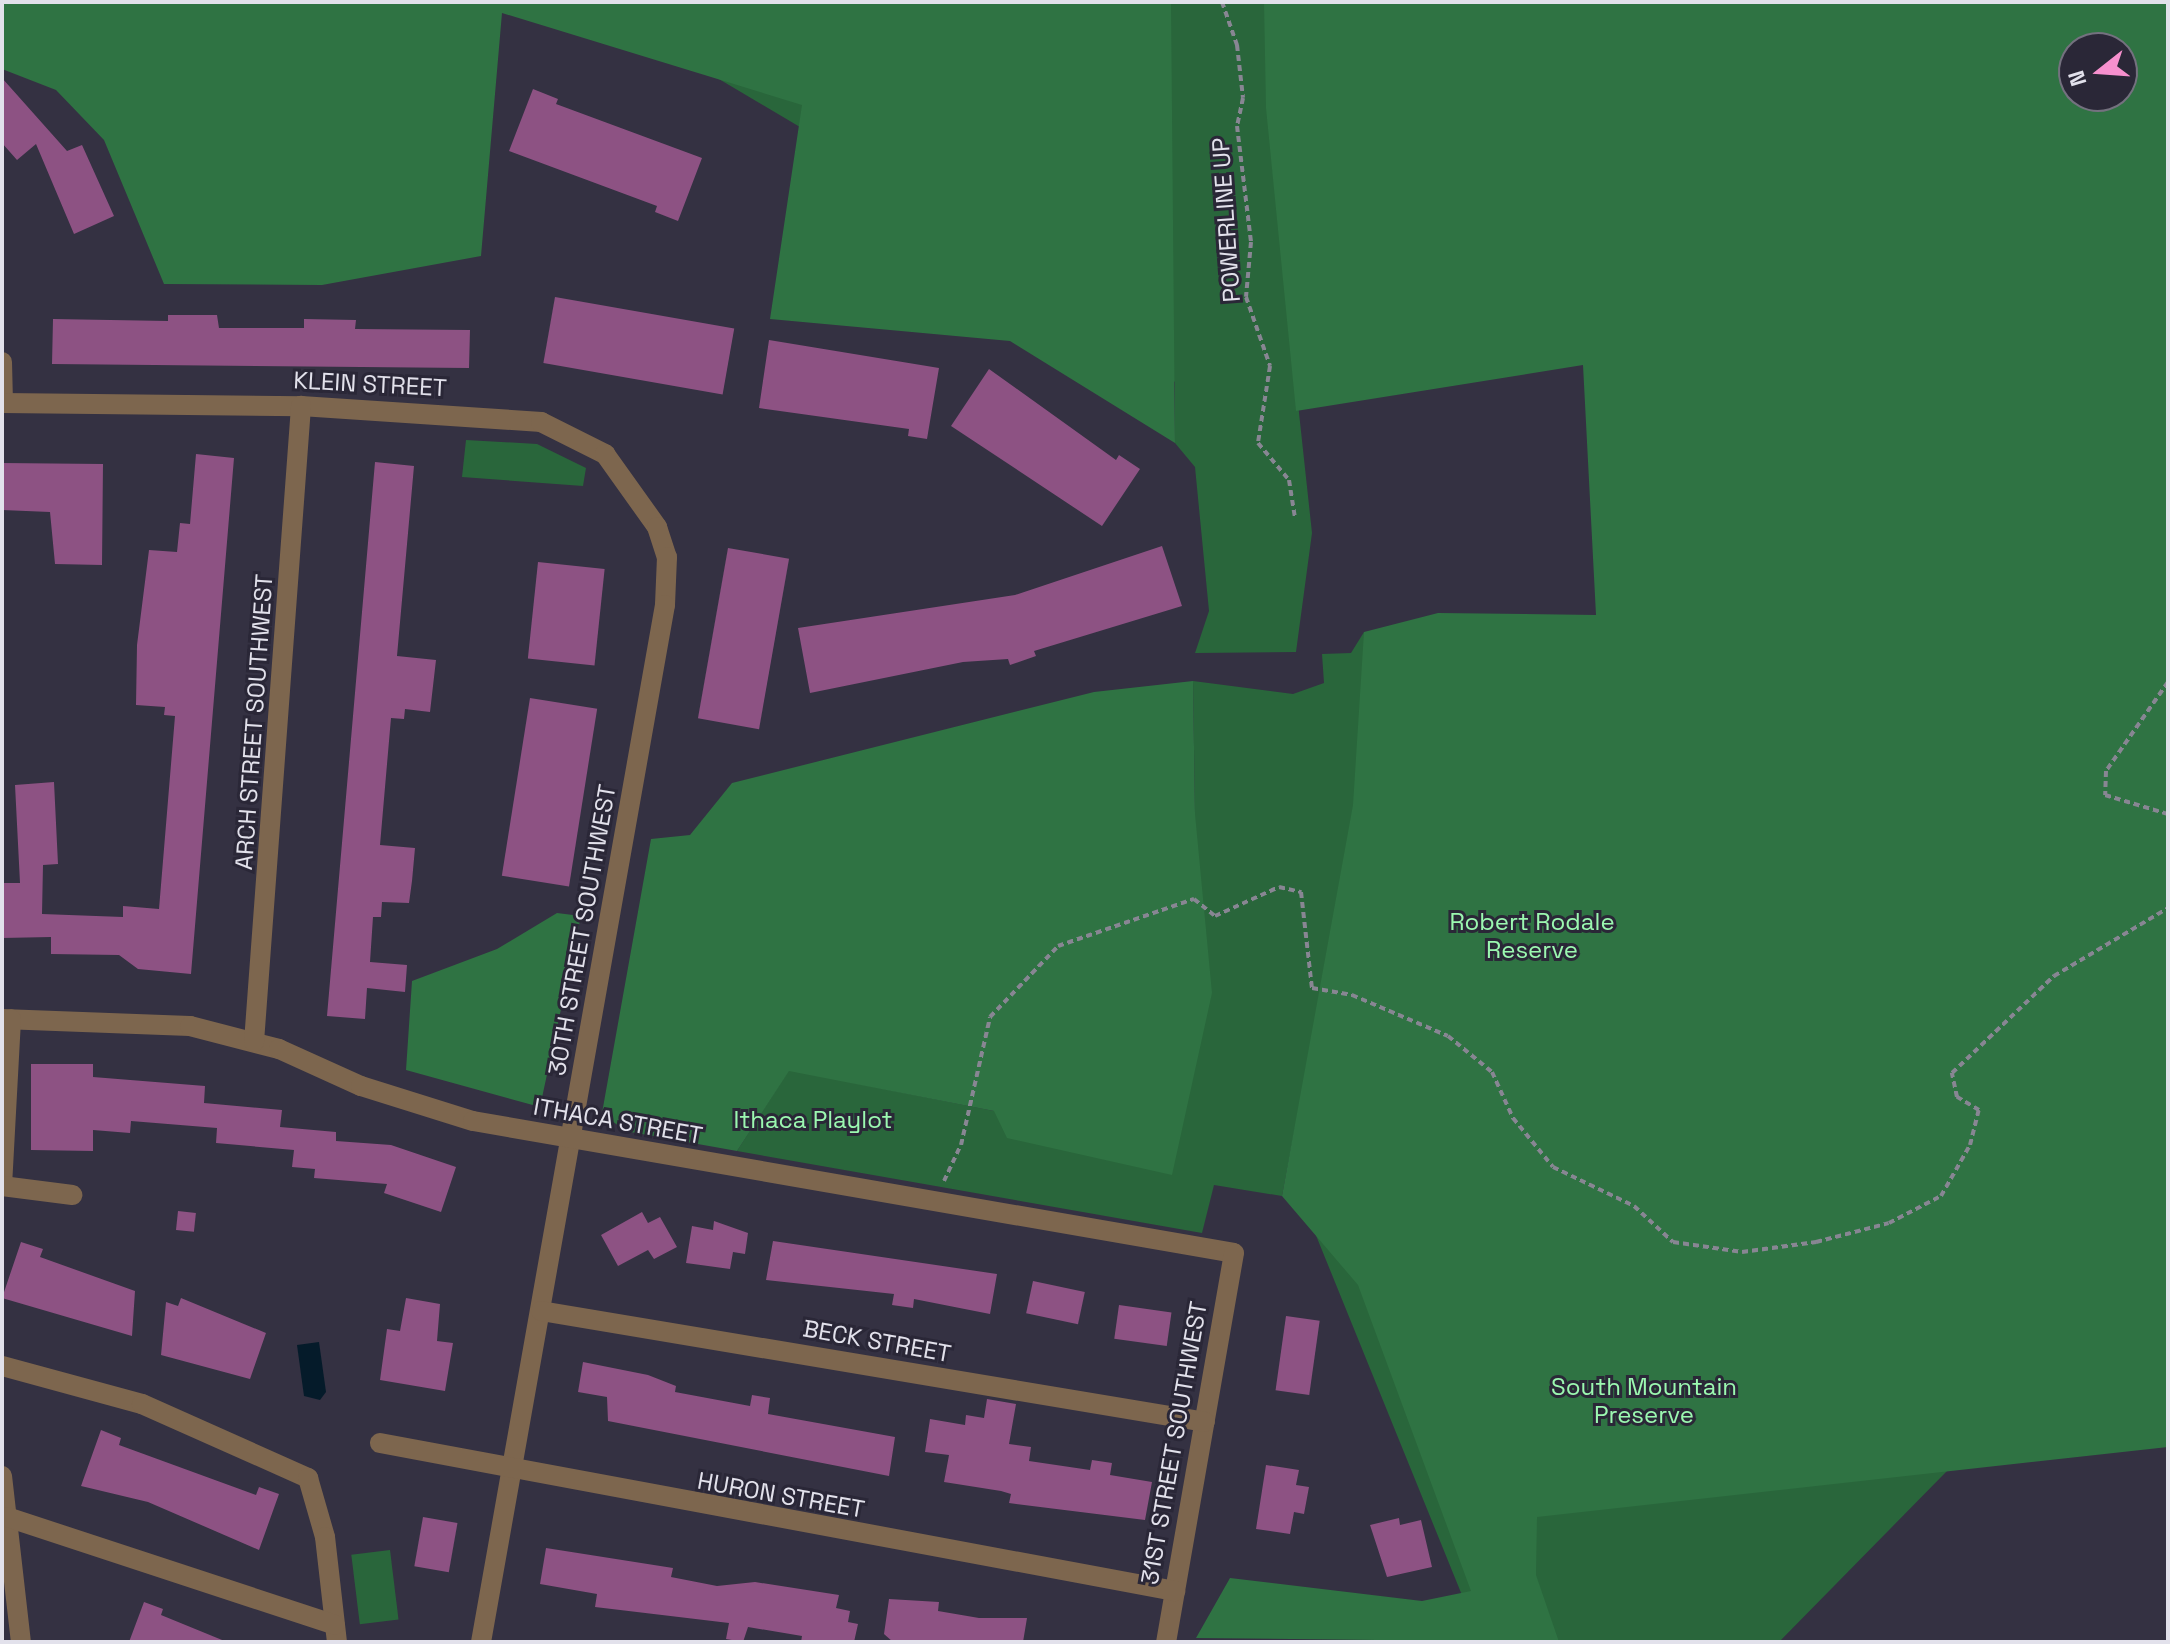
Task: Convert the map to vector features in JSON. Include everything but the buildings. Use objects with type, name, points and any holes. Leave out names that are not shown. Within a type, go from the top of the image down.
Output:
[{"type":"street","points":[[2,362],[3,403]]},
{"type":"street","name":"KLEIN STREET","points":[[3,403],[301,406],[497,417],[571,432],[623,472],[667,557]]},
{"type":"street","name":"ARCH STREET SOUTHWEST","points":[[254,1042],[301,406]]},
{"type":"street","name":"30TH STREET SOUTHWEST","points":[[481,1642],[660,635],[667,557]]},
{"type":"street","points":[[7,1019],[2,1186],[72,1195]]},
{"type":"street","name":"ITHACA STREET","points":[[7,1019],[140,1021],[254,1042],[413,1103],[569,1140],[1234,1253]]},
{"type":"street","name":"31ST STREET SOUTHWEST","points":[[1166,1642],[1234,1253]]},
{"type":"street","name":"BECK STREET","points":[[541,1311],[1205,1422]]},
{"type":"street","points":[[2,1366],[142,1404],[308,1478],[325,1537],[336,1634],[7,1517]]},
{"type":"street","name":"HURON STREET","points":[[380,1443],[511,1472],[1175,1591]]},
{"type":"street","points":[[2,1476],[21,1642]]},
{"type":"path","name":"POWERLINE UP","points":[[1222,2],[1237,45],[1243,98],[1237,126],[1251,242],[1246,297],[1270,366],[1258,443],[1289,480],[1295,517]]},
{"type":"path","points":[[2168,682],[2106,771],[2105,795],[2168,814]]},
{"type":"path","points":[[936,1204],[961,1145],[990,1017],[1058,946],[1194,899],[1215,916],[1279,887],[1301,892],[1312,988],[1352,995],[1448,1036],[1492,1072],[1513,1118],[1553,1167],[1634,1206],[1673,1242],[1742,1252],[1816,1242],[1889,1223],[1941,1196],[1970,1145],[1979,1110],[1957,1097],[1952,1073],[2054,976],[2168,908]]},
{"type":"green space","points":[[2,2],[1171,2],[1175,443],[1010,341],[770,319],[802,105],[502,13],[481,256],[322,285],[164,284],[104,140],[56,90],[2,69]]},
{"type":"green space","points":[[589,2],[2168,2],[2168,1246],[1779,1642],[1481,1642],[1313,1228],[1305,1075],[1282,1196],[1214,1185],[1202,1233],[737,1151],[789,1070],[994,1111],[1195,814],[1193,681],[1293,694],[1324,683],[1322,654],[1351,653],[1364,632],[1364,652],[1616,642],[1583,153],[1272,163],[1312,533],[1296,652],[1195,653],[1209,611],[1195,467],[1175,443],[1175,382],[1026,261]]},
{"type":"green space","name":"South Mountain Preserve","points":[[1264,2],[2168,2],[2168,1447],[1537,1517],[1536,1575],[1559,1642],[1196,1638],[1230,1578],[1422,1601],[1471,1591],[1358,1285],[1282,1196],[1353,805],[1364,632],[1438,613],[1596,615],[1583,365],[1296,411],[1266,108]]},
{"type":"green space","points":[[466,440],[537,444],[586,468],[583,486],[462,477]]},
{"type":"green space","points":[[1193,681],[1195,814],[1212,993],[1172,1175],[1007,1138],[994,1111],[789,1071],[737,1151],[625,1131],[602,1113],[651,839],[690,835],[732,783],[1094,692]]},
{"type":"green space","points":[[557,913],[581,916],[540,1107],[406,1070],[412,981],[497,949]]},
{"type":"green space","points":[[390,1550],[399,1619],[360,1624],[351,1555]]},
{"type":"water","points":[[319,1342],[326,1392],[320,1400],[304,1396],[297,1345]]},
{"type":"park label","name":"Robert Rodale Reserve","points":[[1532,936]]},
{"type":"park label","name":"Ithaca Playlot","points":[[813,1120]]}]
